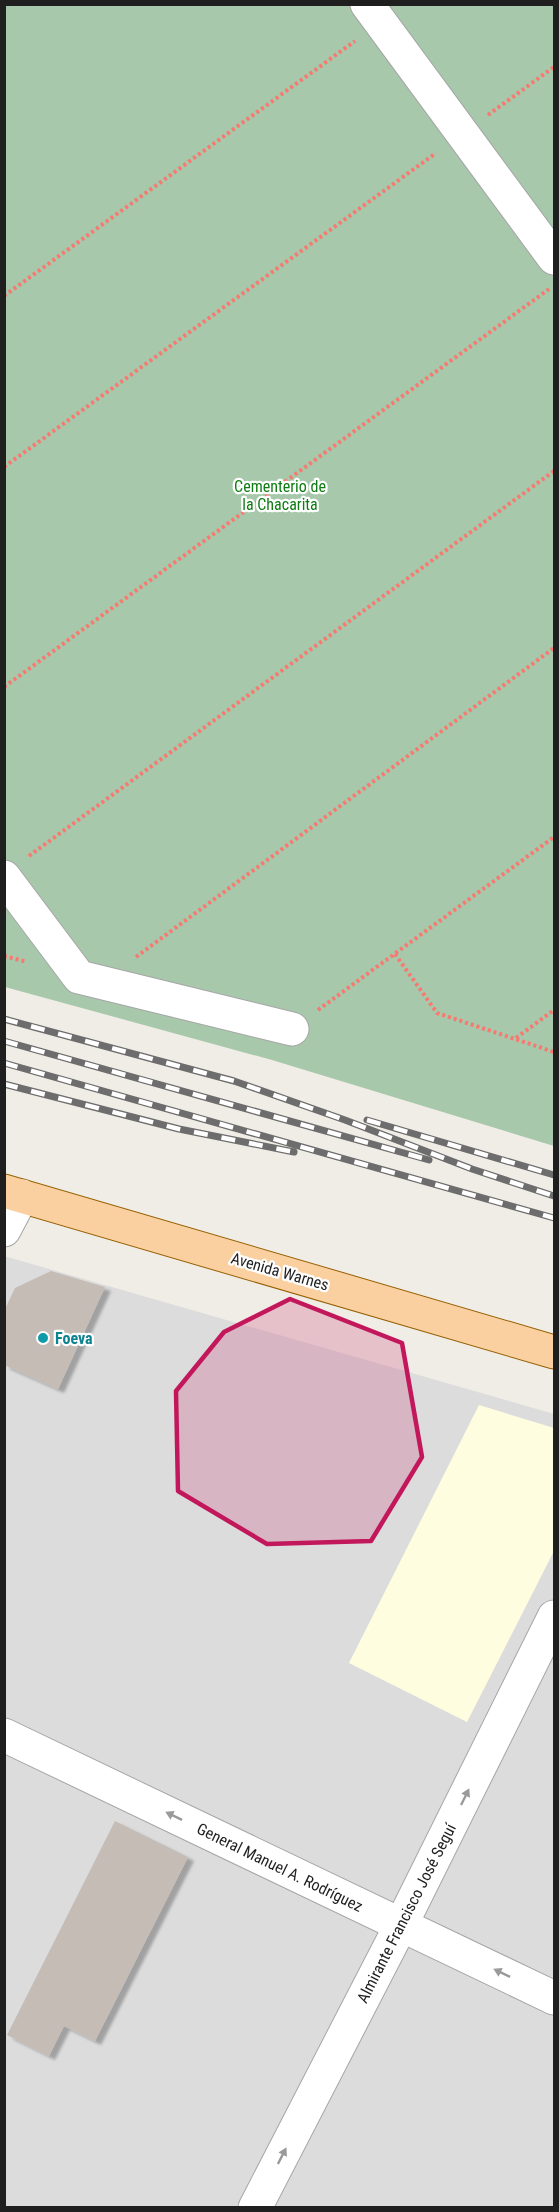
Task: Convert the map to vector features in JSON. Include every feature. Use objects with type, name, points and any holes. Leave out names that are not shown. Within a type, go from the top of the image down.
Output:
[{"type":"main road","name":"Avenida Warnes","points":[[13,1194],[555,1352]]},
{"type":"street","points":[[374,13],[555,258]]},
{"type":"street","points":[[14,869],[79,977],[292,1029]]},
{"type":"street","points":[[4,1230],[13,1194]]},
{"type":"street","name":"Almirante Francisco José Seguí","points":[[255,2208],[401,1925],[555,1617]]},
{"type":"street","name":"General Manuel A. Rodríguez","points":[[4,1735],[555,1998]]},
{"type":"path","points":[[4,296],[374,13]]},
{"type":"path","points":[[4,467],[555,66]]},
{"type":"path","points":[[4,687],[555,285]]},
{"type":"path","points":[[14,869],[555,471]]},
{"type":"path","points":[[102,982],[555,648]]},
{"type":"path","points":[[292,1029],[555,837]]},
{"type":"path","points":[[395,954],[437,1013],[555,1052]]},
{"type":"path","points":[[516,1039],[555,1011]]},
{"type":"highlighted area","points":[[290,1299],[402,1343],[422,1457],[371,1541],[267,1544],[178,1491],[176,1391],[224,1332]]},
{"type":"shaded area","points":[[4,1256],[554,1414],[554,2207],[5,2207]]},
{"type":"shaded area","points":[[479,1405],[554,1428],[554,1551],[467,1722],[349,1663]]},
{"type":"green space","name":"Cementerio de la Chacarita","points":[[4,5],[554,5],[554,1146],[272,1060],[5,987]]},
{"type":"building","name":"Foeva","points":[[51,1271],[105,1287],[58,1389],[4,1365],[4,1311],[15,1288]]},
{"type":"building","points":[[115,1821],[188,1857],[95,2041],[64,2026],[49,2056],[7,2035]]},
{"type":"railway","points":[[4,1019],[234,1081],[345,1120],[472,1169],[554,1196]]},
{"type":"railway","points":[[4,1041],[429,1160]]},
{"type":"railway","points":[[4,1063],[554,1218]]},
{"type":"railway","points":[[4,1084],[179,1129],[294,1152]]},
{"type":"railway","points":[[367,1120],[554,1175]]},
{"type":"place","name":"Foeva","points":[[43,1338]]}]
